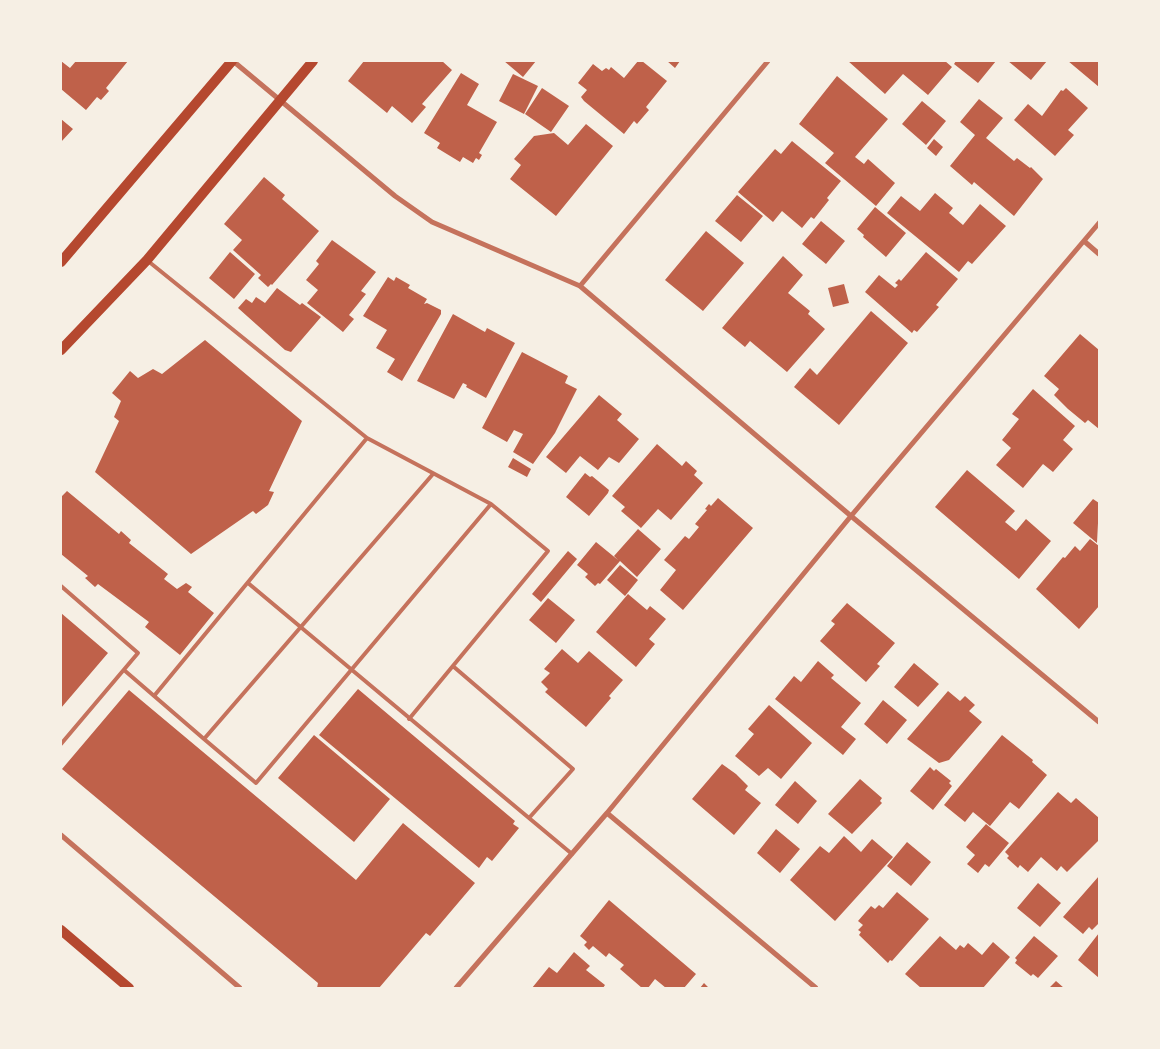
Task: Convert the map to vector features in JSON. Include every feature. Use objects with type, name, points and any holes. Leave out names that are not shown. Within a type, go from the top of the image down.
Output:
[{"type":"main road","points":[[61,262],[232,61]]},
{"type":"main road","points":[[61,350],[147,260],[313,61]]},
{"type":"main road","points":[[61,930],[129,988]]},
{"type":"street","points":[[232,61],[395,196],[432,222],[580,286],[851,516],[1099,722]]},
{"type":"street","points":[[580,286],[768,61]]},
{"type":"street","points":[[456,988],[607,813],[851,516],[1099,223]]},
{"type":"street","points":[[1084,241],[1099,254]]},
{"type":"street","points":[[607,813],[816,988]]},
{"type":"street","points":[[61,835],[240,988]]},
{"type":"lane","points":[[147,260],[367,438],[491,504],[548,551],[454,667],[409,718]]},
{"type":"lane","points":[[154,696],[367,438]]},
{"type":"lane","points":[[204,739],[432,474]]},
{"type":"lane","points":[[124,670],[256,783],[491,504]]},
{"type":"lane","points":[[248,583],[350,671],[572,854]]},
{"type":"lane","points":[[61,586],[138,653],[61,744]]},
{"type":"lane","points":[[454,667],[573,768],[529,818]]},
{"type":"building","points":[[61,61],[70,68],[76,61],[128,61],[106,88],[109,91],[101,100],[97,97],[86,110],[61,89]]},
{"type":"building","points":[[364,61],[442,61],[452,70],[422,104],[426,107],[412,123],[392,106],[387,113],[348,81]]},
{"type":"building","points":[[504,61],[536,61],[523,77]]},
{"type":"building","points":[[638,61],[642,61],[667,81],[646,107],[649,110],[637,124],[634,121],[624,134],[584,101],[581,97],[587,90],[578,83],[593,64],[602,71],[606,68],[609,70],[611,67],[624,78]]},
{"type":"building","points":[[667,61],[680,61],[675,68]]},
{"type":"building","points":[[848,61],[945,61],[952,67],[928,95],[903,74],[885,94]]},
{"type":"building","points":[[956,61],[996,61],[978,83],[954,64]]},
{"type":"building","points":[[1008,61],[1047,61],[1031,80]]},
{"type":"building","points":[[1068,61],[1099,61],[1099,87]]},
{"type":"building","points":[[461,73],[479,84],[467,105],[497,122],[479,153],[482,155],[479,160],[476,158],[473,163],[463,157],[460,162],[437,148],[440,143],[424,133]]},
{"type":"building","points":[[513,74],[538,86],[524,114],[499,101]]},
{"type":"building","points":[[837,76],[888,119],[855,157],[864,164],[868,159],[895,183],[876,206],[825,163],[834,153],[799,124]]},
{"type":"building","points":[[542,88],[569,106],[551,132],[525,114]]},
{"type":"building","points":[[1066,88],[1088,108],[1068,130],[1074,135],[1055,156],[1014,120],[1028,104],[1042,116],[1061,90],[1063,91]]},
{"type":"building","points":[[979,99],[1003,118],[986,138],[1014,161],[1017,158],[1031,167],[1043,179],[1014,216],[974,182],[972,185],[950,166],[975,135],[960,122]]},
{"type":"building","points":[[922,101],[946,121],[926,145],[902,124]]},
{"type":"building","points":[[61,119],[73,129],[61,142]]},
{"type":"building","points":[[586,124],[613,146],[556,216],[510,179],[521,165],[514,159],[534,136],[554,133],[568,145]]},
{"type":"building","points":[[934,139],[943,147],[936,156],[927,148]]},
{"type":"building","points":[[792,141],[841,181],[827,198],[829,200],[814,219],[811,217],[802,228],[782,211],[773,222],[738,192],[775,149],[781,154]]},
{"type":"building","points":[[264,177],[285,195],[282,199],[319,231],[272,285],[268,287],[258,278],[261,275],[233,250],[242,240],[224,224]]},
{"type":"building","points":[[935,193],[953,208],[949,213],[963,225],[980,204],[1006,226],[972,264],[968,261],[959,272],[887,213],[901,196],[920,211]]},
{"type":"building","points":[[737,195],[763,216],[741,242],[715,221]]},
{"type":"building","points":[[875,207],[906,233],[886,257],[863,237],[864,235],[857,229]]},
{"type":"building","points":[[821,221],[845,241],[826,264],[802,244]]},
{"type":"building","points":[[706,231],[744,263],[703,311],[665,280]]},
{"type":"building","points":[[332,240],[376,272],[361,291],[366,294],[349,315],[354,319],[343,332],[307,303],[318,290],[306,280],[319,264],[316,261]]},
{"type":"building","points":[[230,252],[255,274],[234,299],[209,278]]},
{"type":"building","points":[[926,252],[958,279],[936,305],[939,307],[917,332],[914,330],[912,333],[865,292],[879,275],[895,288],[898,285],[895,283],[899,279],[901,281]]},
{"type":"building","points":[[783,256],[803,275],[788,293],[810,311],[808,314],[825,329],[787,372],[750,341],[745,347],[722,328]]},
{"type":"building","points":[[388,277],[394,281],[396,277],[410,285],[408,288],[427,299],[424,304],[427,303],[441,310],[441,314],[402,381],[387,372],[395,359],[376,348],[387,330],[363,316]]},
{"type":"building","points":[[844,284],[849,303],[833,307],[828,288]]},
{"type":"building","points":[[277,288],[300,305],[302,303],[321,317],[291,352],[285,350],[238,308],[246,299],[252,303],[256,297],[265,303]]},
{"type":"building","points":[[871,311],[908,343],[839,425],[794,387],[810,368],[817,375]]},
{"type":"building","points":[[453,314],[485,332],[487,328],[515,343],[486,398],[466,387],[467,385],[463,383],[454,399],[417,381]]},
{"type":"building","points":[[1080,334],[1099,350],[1099,429],[1088,420],[1085,423],[1068,409],[1054,395],[1059,389],[1044,376]]},
{"type":"building","points":[[205,340],[302,421],[269,491],[274,492],[268,505],[256,514],[253,511],[191,554],[95,472],[119,421],[114,417],[121,401],[112,393],[130,371],[138,378],[153,369],[162,374]]},
{"type":"building","points":[[522,352],[568,376],[565,383],[577,389],[555,433],[533,464],[513,452],[523,434],[514,430],[507,442],[482,428]]},
{"type":"building","points":[[1033,389],[1075,426],[1063,440],[1073,449],[1053,472],[1043,464],[1023,488],[996,465],[1011,448],[1002,440],[1019,419],[1012,414]]},
{"type":"building","points":[[599,395],[622,414],[617,420],[639,439],[619,463],[609,457],[598,470],[580,456],[566,473],[546,457]]},
{"type":"building","points":[[657,444],[682,466],[686,461],[697,471],[694,475],[703,483],[671,520],[658,509],[641,528],[621,511],[625,507],[612,496]]},
{"type":"building","points":[[513,458],[531,469],[527,477],[508,467]]},
{"type":"building","points":[[967,470],[1015,511],[1005,522],[1016,531],[1026,519],[1051,541],[1019,579],[935,507]]},
{"type":"building","points":[[585,473],[590,477],[592,476],[609,490],[589,516],[566,497]]},
{"type":"building","points":[[67,491],[119,534],[121,531],[131,540],[129,543],[168,574],[164,579],[177,589],[186,583],[192,587],[188,592],[214,613],[180,655],[145,627],[149,622],[98,584],[95,587],[85,578],[88,576],[61,554],[61,497]]},
{"type":"building","points":[[718,498],[753,528],[683,610],[660,590],[676,570],[664,560],[685,536],[689,539],[699,527],[695,524],[707,510],[705,509],[709,504],[711,506]]},
{"type":"building","points":[[1093,499],[1099,503],[1097,543],[1073,523]]},
{"type":"building","points":[[638,529],[661,549],[637,577],[620,561],[600,584],[598,583],[595,586],[585,577],[588,574],[577,565],[596,542],[618,560],[614,556]]},
{"type":"building","points":[[1090,539],[1099,546],[1099,606],[1079,629],[1036,589],[1063,557],[1065,558],[1075,546],[1080,551]]},
{"type":"building","points":[[568,551],[577,559],[541,602],[532,594]]},
{"type":"building","points":[[620,565],[638,580],[625,596],[607,580]]},
{"type":"building","points":[[628,594],[647,610],[650,606],[666,619],[649,639],[655,644],[636,667],[596,632]]},
{"type":"building","points":[[548,598],[575,620],[556,643],[529,620]]},
{"type":"building","points":[[847,603],[895,643],[877,664],[880,666],[866,682],[820,641],[835,624],[831,621]]},
{"type":"building","points":[[61,613],[108,653],[61,708]]},
{"type":"building","points":[[562,649],[578,663],[589,651],[623,680],[609,696],[611,698],[586,727],[545,692],[548,689],[541,682],[550,673],[544,669]]},
{"type":"building","points":[[818,661],[834,675],[831,678],[861,703],[841,727],[856,739],[843,755],[775,699],[794,676],[801,682]]},
{"type":"building","points":[[914,663],[939,684],[918,707],[894,687]]},
{"type":"building","points":[[358,689],[515,821],[513,824],[519,828],[492,861],[487,857],[479,868],[319,735]]},
{"type":"building","points":[[129,690],[356,880],[403,823],[475,883],[430,936],[426,933],[379,988],[317,988],[318,983],[62,769]]},
{"type":"building","points":[[948,691],[960,701],[965,696],[975,705],[969,711],[982,722],[949,760],[939,763],[907,739]]},
{"type":"building","points":[[883,700],[907,720],[887,744],[864,724]]},
{"type":"building","points":[[769,705],[812,743],[781,779],[768,768],[759,776],[735,756],[754,734],[748,729]]},
{"type":"building","points":[[314,735],[390,799],[354,842],[278,778]]},
{"type":"building","points":[[1002,735],[1033,760],[1032,762],[1047,775],[1019,809],[1010,802],[990,826],[973,812],[965,822],[944,805]]},
{"type":"building","points":[[722,764],[748,786],[745,790],[761,803],[734,835],[692,799]]},
{"type":"building","points":[[930,767],[934,771],[936,769],[951,781],[949,783],[952,786],[933,810],[910,791]]},
{"type":"building","points":[[860,779],[882,798],[880,801],[882,803],[852,834],[828,814]]},
{"type":"building","points":[[795,781],[817,801],[798,824],[775,805]]},
{"type":"building","points":[[1058,792],[1071,803],[1076,798],[1099,818],[1099,840],[1067,872],[1061,866],[1057,871],[1041,857],[1028,872],[1020,865],[1018,868],[1007,858],[1009,856],[1005,852]]},
{"type":"building","points":[[986,824],[1009,843],[989,867],[985,864],[978,873],[967,864],[975,855],[966,847]]},
{"type":"building","points":[[776,829],[800,849],[780,873],[757,853]]},
{"type":"building","points":[[844,836],[861,852],[872,839],[893,857],[835,921],[790,880],[820,846],[829,853]]},
{"type":"building","points":[[907,842],[931,862],[911,886],[887,866]]},
{"type":"building","points":[[1099,876],[1099,923],[1092,930],[1089,927],[1083,934],[1063,917]]},
{"type":"building","points":[[1038,883],[1061,903],[1040,927],[1017,908]]},
{"type":"building","points":[[897,892],[929,919],[892,961],[890,960],[888,963],[859,935],[861,932],[858,930],[863,925],[858,921],[871,906],[875,909],[879,905],[883,908]]},
{"type":"building","points":[[609,900],[696,974],[684,988],[666,988],[655,979],[648,988],[642,988],[620,969],[624,965],[609,953],[606,957],[593,946],[589,950],[584,945],[587,942],[580,936]]},
{"type":"building","points":[[1099,933],[1099,978],[1078,960]]},
{"type":"building","points":[[940,936],[956,950],[960,945],[964,948],[968,943],[982,955],[993,942],[1010,957],[983,988],[921,988],[905,974]]},
{"type":"building","points":[[1034,936],[1058,956],[1038,978],[1033,974],[1031,976],[1015,963],[1017,960],[1015,958]]},
{"type":"building","points":[[574,952],[590,966],[586,970],[605,985],[603,988],[532,988],[549,967],[557,973]]},
{"type":"building","points":[[1056,981],[1064,988],[1049,988]]},
{"type":"building","points":[[704,983],[709,988],[700,988]]}]
